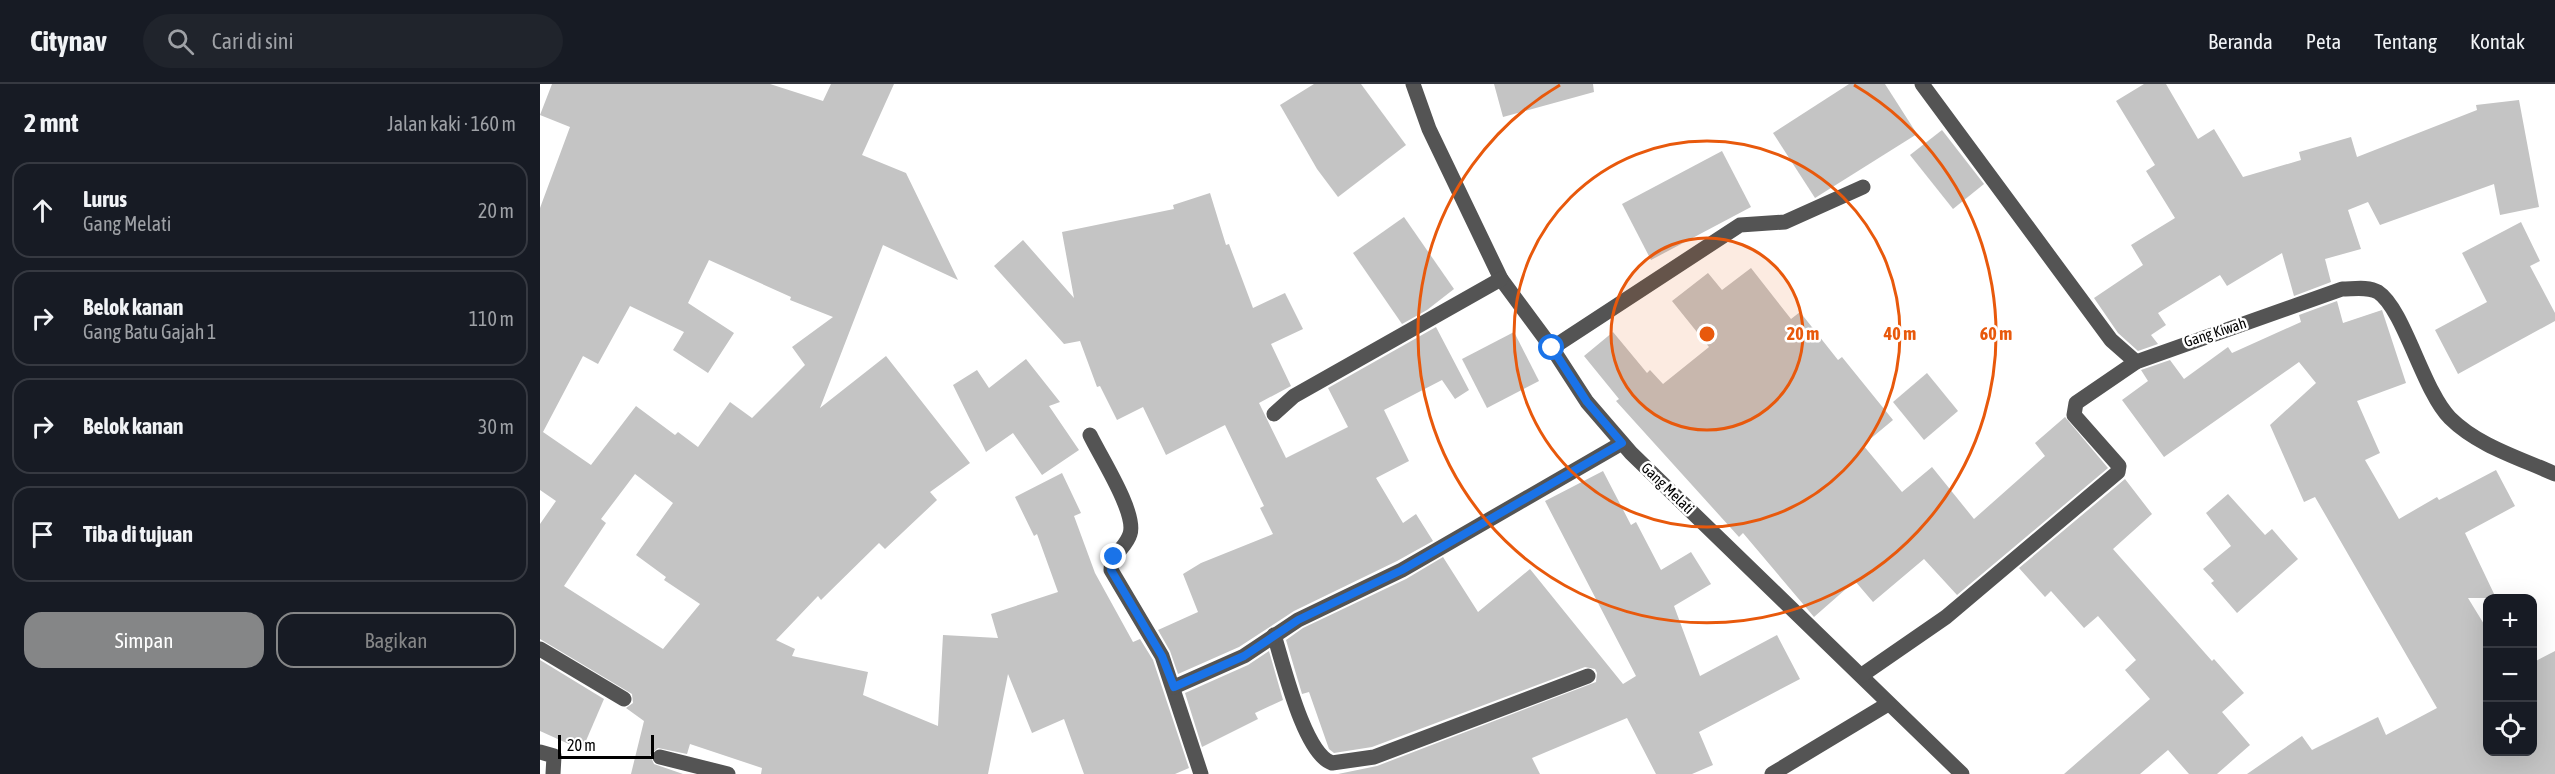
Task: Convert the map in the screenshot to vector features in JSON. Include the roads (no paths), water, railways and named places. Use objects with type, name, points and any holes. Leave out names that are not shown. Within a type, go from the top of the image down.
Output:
[{"type":"street","name":"Gang Melati","points":[[1413,84],[1429,129],[1501,279],[1552,348],[1587,402],[1622,443],[1962,774]]},
{"type":"street","points":[[1922,84],[2111,340],[2136,362]]},
{"type":"street","points":[[1552,348],[1740,225],[1785,222],[1863,187]]},
{"type":"street","points":[[1274,414],[1294,396],[1501,279]]},
{"type":"street","name":"Gang Kiwah","points":[[1862,675],[1946,616],[2118,472],[2119,466],[2074,415],[2073,407],[2136,362],[2342,289],[2363,288],[2376,291],[2389,302],[2426,380],[2449,417],[2480,441],[2555,474]]},
{"type":"street","points":[[1090,435],[1126,507],[1131,523],[1130,535],[1114,557],[1111,570],[1162,656],[1201,774]]},
{"type":"street","points":[[1174,687],[1244,656],[1298,620],[1402,570],[1622,443]]},
{"type":"street","points":[[1274,635],[1302,722],[1315,748],[1326,761],[1332,763],[1374,757],[1588,676]]},
{"type":"street","points":[[540,649],[624,699]]},
{"type":"street","points":[[1772,774],[1888,704]]},
{"type":"street","points":[[540,752],[554,756],[553,774]]},
{"type":"street","points":[[660,757],[728,774]]}]
